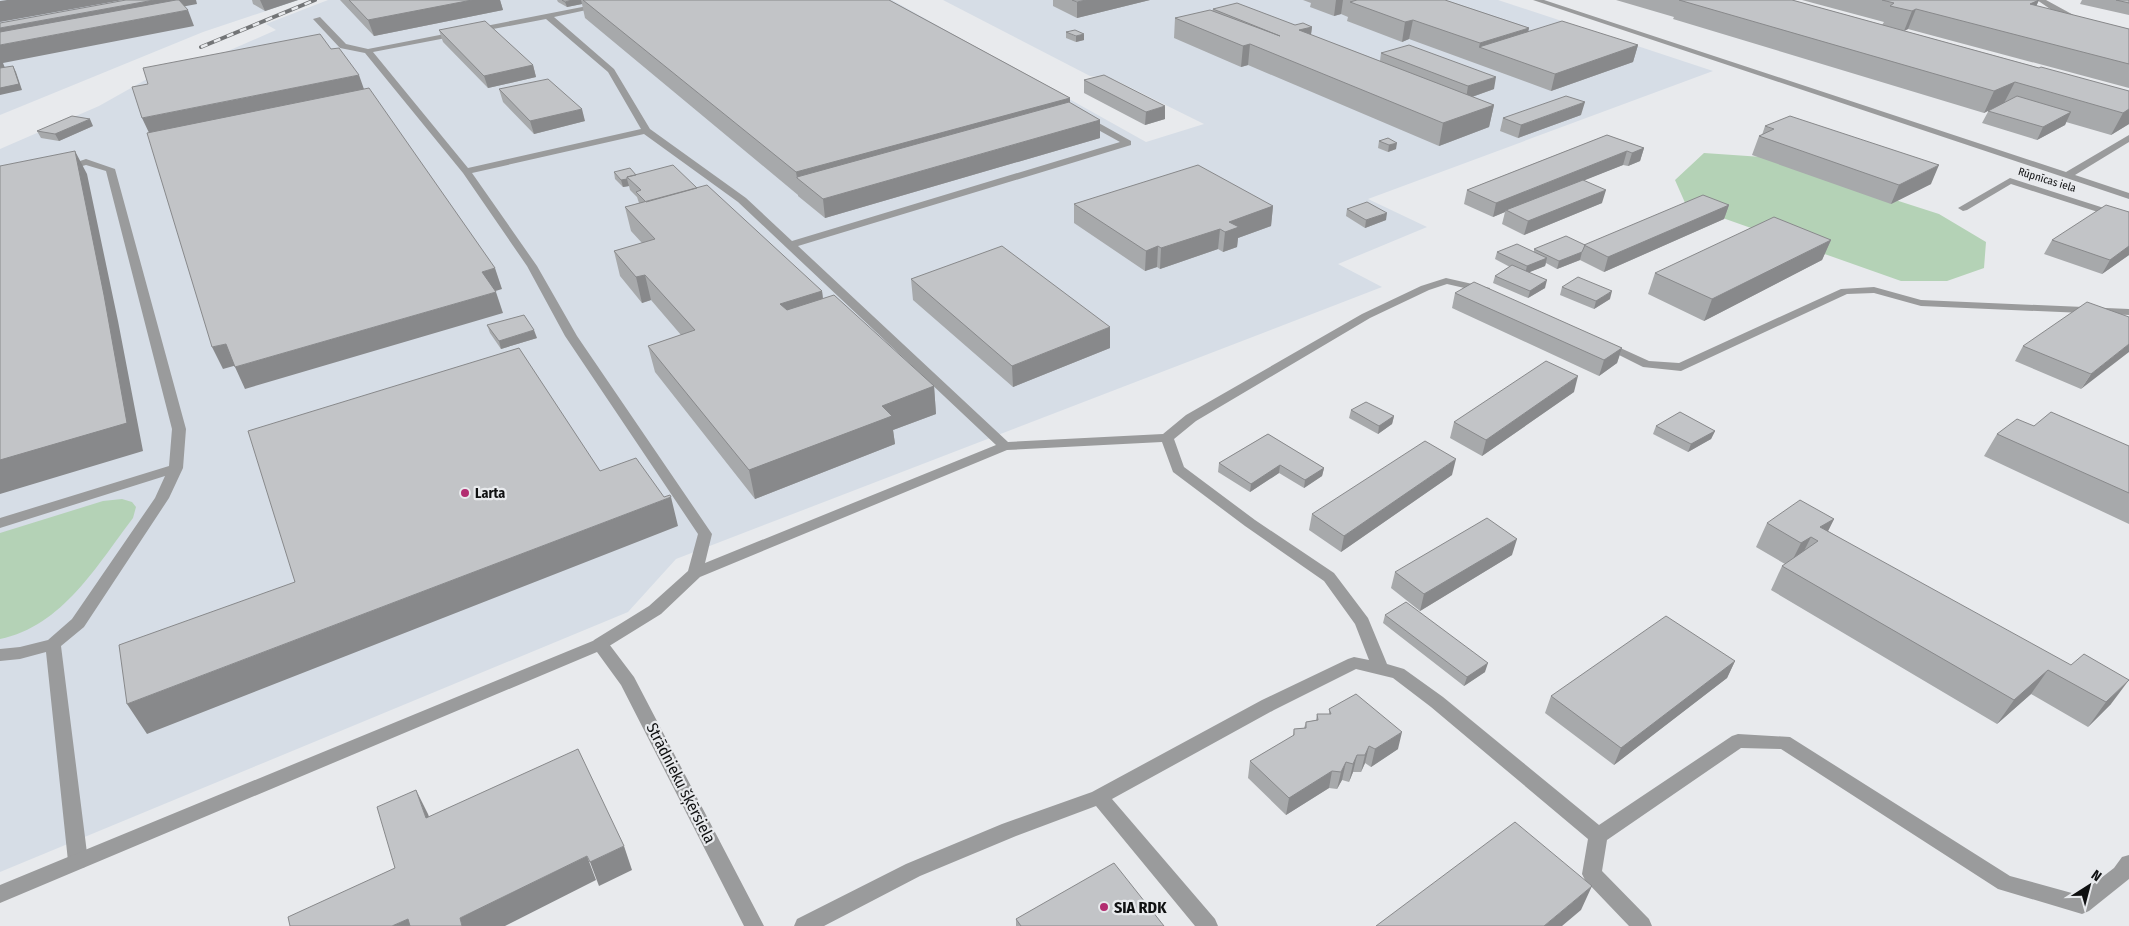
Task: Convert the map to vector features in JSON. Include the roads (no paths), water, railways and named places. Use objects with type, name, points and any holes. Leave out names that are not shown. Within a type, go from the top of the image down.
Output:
[{"type":"street","points":[[317,19],[343,46],[368,50],[629,0]]},
{"type":"street","points":[[1537,0],[2129,196]]},
{"type":"street","points":[[2041,0],[2062,13],[2087,21]]},
{"type":"street","points":[[548,16],[611,71],[646,131],[742,200],[1005,446]]},
{"type":"street","points":[[368,50],[466,171],[532,266],[571,336],[704,534],[695,572]]},
{"type":"street","points":[[790,245],[1128,143],[1077,114]]},
{"type":"street","points":[[466,171],[646,131]]},
{"type":"street","points":[[2067,176],[2129,138]]},
{"type":"street","points":[[0,655],[20,653],[53,644],[78,623],[142,530],[162,498],[176,468],[179,429],[110,169],[86,162],[48,171]]},
{"type":"street","name":"Rūpnīcas iela","points":[[1963,208],[2010,182],[2129,219]]},
{"type":"street","points":[[0,894],[600,644],[655,610],[695,572],[1005,446],[1167,438],[1191,418],[1366,316],[1425,288],[1446,281],[1482,288],[1499,296]]},
{"type":"street","points":[[1595,340],[1647,364],[1681,367],[1845,291],[1874,290],[1920,303],[2129,312]]},
{"type":"street","points":[[1167,438],[1178,469],[1250,523],[1329,577],[1362,622],[1381,669]]},
{"type":"street","points":[[0,523],[176,468]]},
{"type":"street","points":[[53,644],[78,861]]},
{"type":"street","name":"Strādnieku šķērsiela","points":[[600,644],[628,681],[754,926]]},
{"type":"street","points":[[804,926],[914,870],[1009,830],[1099,797],[1268,705],[1354,663],[1398,672],[1437,702],[1598,836]]},
{"type":"street","points":[[1642,926],[1592,874],[1598,836],[1738,741],[1784,742],[2005,883],[2082,905],[2120,874],[2129,863]]},
{"type":"street","points":[[1099,797],[1208,926]]},
{"type":"railway","points":[[201,47],[315,0]]},
{"type":"place","name":"Larta","points":[[465,493]]},
{"type":"place","name":"SIA RDK","points":[[1104,907]]}]
